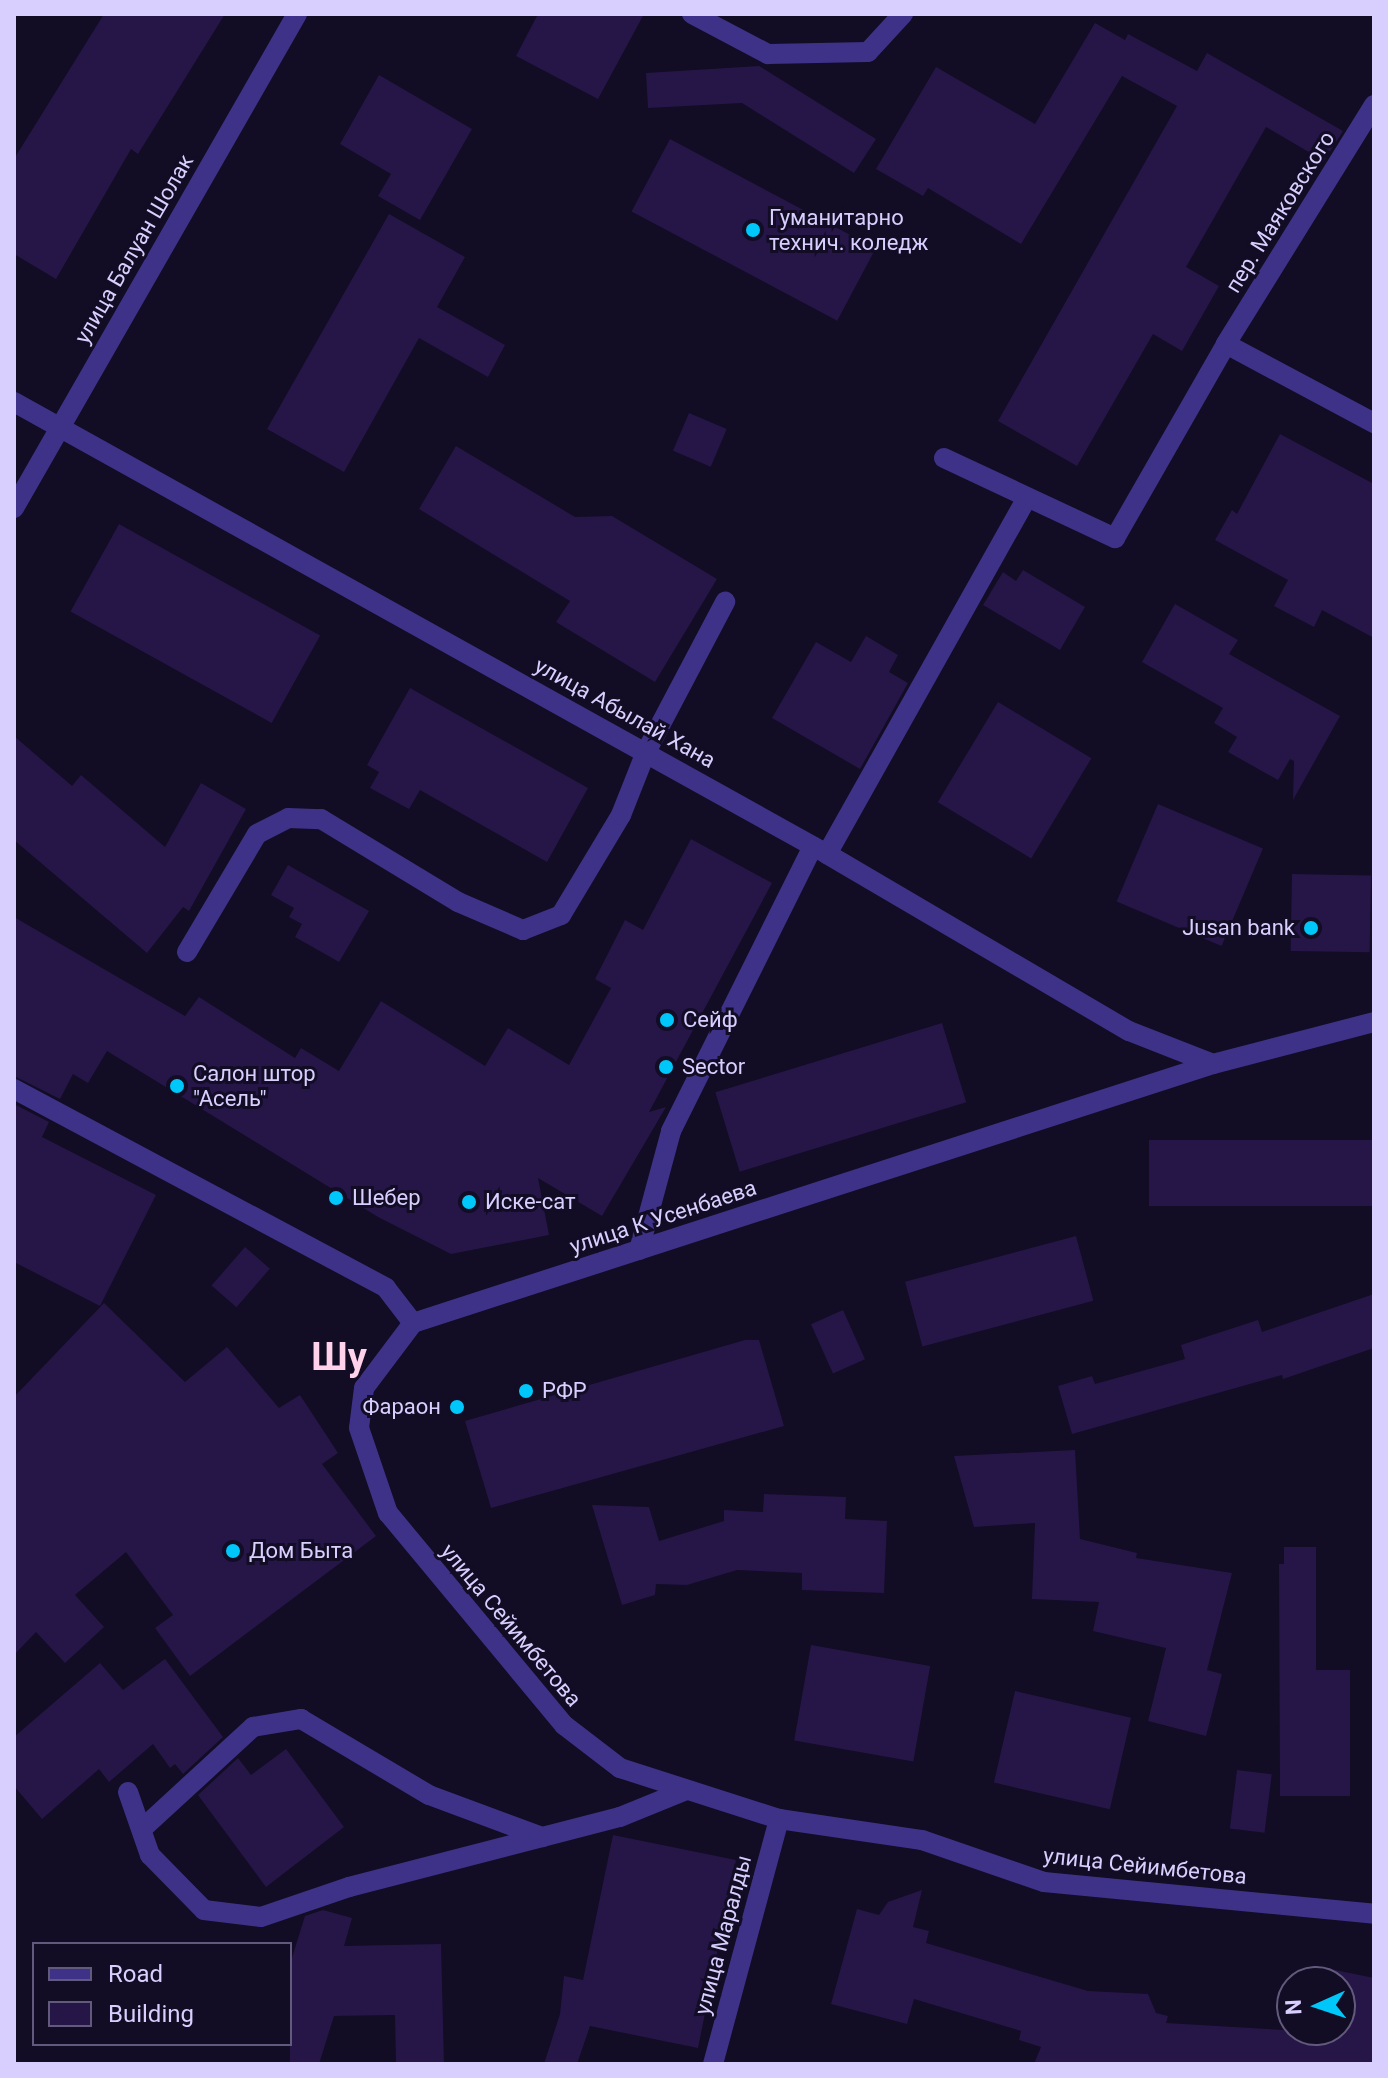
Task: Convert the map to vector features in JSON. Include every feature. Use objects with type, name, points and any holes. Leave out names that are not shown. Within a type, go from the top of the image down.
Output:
[{"type":"street","name":"улица Балуан Шолак","points":[[14,508],[297,14]]},
{"type":"street","points":[[692,14],[768,54],[806,54],[868,52],[903,14]]},
{"type":"street","name":"пер. Маяковского","points":[[1027,498],[1115,538],[1226,344],[1374,105]]},
{"type":"street","points":[[1226,344],[1374,423]]},
{"type":"street","name":"улица Абылай Хана","points":[[14,402],[59,428],[117,455],[820,850],[1129,1031],[1213,1064]]},
{"type":"street","points":[[639,1250],[671,1131],[820,850],[1027,498],[944,458]]},
{"type":"street","points":[[187,952],[257,834],[288,818],[321,819],[458,902],[523,930],[561,915],[621,815],[646,752],[725,602]]},
{"type":"street","name":"улица К Усенбаева","points":[[413,1323],[1213,1064],[1374,1022]]},
{"type":"street","points":[[14,1089],[386,1288],[413,1323]]},
{"type":"street","name":"улица Сейимбетова","points":[[413,1323],[364,1388],[359,1428],[388,1513],[564,1725],[620,1768],[779,1819],[922,1840],[1044,1882],[1374,1914]]},
{"type":"street","points":[[142,1829],[253,1727],[301,1719],[429,1795],[542,1837]]},
{"type":"street","points":[[128,1792],[150,1855],[204,1910],[261,1917],[349,1887],[620,1817],[686,1790]]},
{"type":"street","name":"улица Маралды","points":[[713,2064],[779,1819]]},
{"type":"building","points":[[104,14],[225,14],[138,154],[131,149],[56,279],[14,254],[14,159]]},
{"type":"building","points":[[538,14],[644,14],[598,99],[516,56]]},
{"type":"building","points":[[1095,23],[1125,40],[1128,34],[1197,71],[1207,53],[1343,131],[1324,161],[1266,127],[1186,267],[1219,286],[1182,351],[1153,334],[1077,466],[998,421],[1177,106],[1122,76],[1021,244],[928,188],[923,196],[876,169],[936,67],[1035,124]]},
{"type":"building","points":[[759,66],[876,139],[854,173],[742,103],[648,108],[646,73]]},
{"type":"building","points":[[379,75],[472,129],[420,220],[378,196],[391,174],[340,144]]},
{"type":"building","name":"Гуманитарно технич. коледж","points":[[670,139],[876,248],[837,321],[632,211]]},
{"type":"building","points":[[389,214],[465,257],[437,307],[505,345],[488,377],[419,338],[344,472],[267,429]]},
{"type":"building","points":[[689,413],[727,429],[711,467],[673,451]]},
{"type":"building","points":[[1280,434],[1374,484],[1374,638],[1322,610],[1314,627],[1274,606],[1288,580],[1215,540],[1232,510],[1237,514]]},
{"type":"building","points":[[456,446],[575,517],[612,516],[717,579],[655,682],[556,622],[570,601],[419,509]]},
{"type":"building","points":[[119,524],[320,636],[272,723],[71,611]]},
{"type":"building","points":[[1023,570],[1085,607],[1060,650],[983,605],[1003,572],[1016,581]]},
{"type":"building","points":[[1175,604],[1238,640],[1229,654],[1340,716],[1293,800],[1294,761],[1290,759],[1278,780],[1228,752],[1237,737],[1214,723],[1223,708],[1142,662]]},
{"type":"building","points":[[866,636],[898,655],[889,672],[908,683],[860,769],[772,718],[816,642],[851,662]]},
{"type":"building","points":[[410,688],[588,788],[547,862],[420,790],[409,809],[370,788],[379,772],[367,765]]},
{"type":"building","points":[[998,702],[1091,758],[1031,858],[938,802]]},
{"type":"building","points":[[14,736],[72,786],[81,775],[165,847],[201,783],[246,809],[189,911],[183,907],[147,953],[14,840]]},
{"type":"building","points":[[1158,804],[1263,849],[1222,946],[1117,902]]},
{"type":"building","points":[[691,839],[772,883],[649,1112],[666,1107],[602,1216],[538,1178],[549,1235],[451,1254],[378,1217],[107,1051],[88,1083],[73,1074],[60,1099],[14,1076],[14,917],[185,1016],[199,997],[295,1058],[301,1048],[339,1071],[381,1001],[485,1066],[508,1028],[569,1065],[611,988],[595,979],[625,920],[643,930]]},
{"type":"building","points":[[288,865],[369,911],[339,962],[295,937],[302,924],[289,917],[294,908],[271,895]]},
{"type":"building","points":[[1292,874],[1371,875],[1370,952],[1291,951]]},
{"type":"building","points":[[942,1023],[966,1102],[740,1172],[715,1092]]},
{"type":"building","points":[[14,1104],[49,1122],[42,1137],[156,1195],[100,1306],[14,1262]]},
{"type":"building","points":[[1149,1140],[1374,1140],[1374,1206],[1149,1206]]},
{"type":"building","points":[[1076,1236],[1093,1301],[922,1347],[905,1282]]},
{"type":"building","points":[[245,1247],[270,1269],[236,1307],[212,1285]]},
{"type":"building","points":[[1374,1294],[1374,1348],[1283,1379],[1282,1375],[1072,1434],[1058,1386],[1092,1376],[1095,1384],[1185,1359],[1181,1345],[1258,1320],[1262,1332]]},
{"type":"building","points":[[104,1303],[185,1382],[227,1347],[279,1408],[300,1395],[338,1453],[322,1464],[376,1536],[190,1676],[155,1628],[173,1615],[126,1552],[75,1595],[104,1627],[65,1663],[36,1632],[14,1655],[14,1397]]},
{"type":"building","points":[[843,1310],[865,1359],[833,1374],[811,1324]]},
{"type":"building","points":[[745,1340],[759,1340],[784,1426],[491,1508],[465,1421]]},
{"type":"building","points":[[1075,1450],[1080,1539],[1137,1553],[1136,1558],[1232,1573],[1207,1670],[1222,1674],[1206,1736],[1148,1721],[1166,1648],[1093,1631],[1099,1602],[1032,1599],[1035,1523],[974,1527],[954,1456]]},
{"type":"building","points":[[764,1494],[846,1497],[845,1519],[887,1521],[884,1593],[802,1590],[802,1573],[737,1570],[687,1585],[656,1584],[655,1595],[622,1605],[592,1505],[649,1507],[659,1541],[724,1521],[724,1510],[763,1512]]},
{"type":"building","points":[[1284,1547],[1316,1547],[1316,1670],[1350,1670],[1350,1796],[1280,1796],[1279,1564],[1284,1564]]},
{"type":"building","points":[[811,1645],[930,1666],[913,1762],[794,1741]]},
{"type":"building","points":[[165,1659],[223,1737],[183,1774],[175,1764],[170,1768],[153,1744],[109,1782],[99,1769],[42,1819],[14,1786],[14,1737],[100,1663],[123,1690]]},
{"type":"building","points":[[1015,1691],[1131,1718],[1110,1809],[994,1783]]},
{"type":"building","points":[[286,1749],[344,1827],[266,1887],[198,1795],[238,1758],[251,1775]]},
{"type":"building","points":[[1237,1770],[1272,1774],[1265,1833],[1230,1829]]},
{"type":"building","points":[[613,1835],[736,1860],[698,2048],[590,2026],[577,2064],[544,2064],[560,2014],[564,1976],[583,1980]]},
{"type":"building","points":[[922,1890],[913,1927],[929,1931],[926,1943],[1088,1991],[1148,1994],[1156,2013],[1168,2016],[1166,2023],[1276,2030],[1276,2046],[1356,2046],[1356,1974],[1374,1978],[1374,2064],[1034,2064],[1041,2047],[1019,2040],[1021,2031],[914,1999],[907,2024],[831,2004],[857,1909],[879,1915],[888,1902]]},
{"type":"building","points":[[323,1910],[352,1918],[344,1946],[441,1944],[444,2064],[396,2064],[395,2015],[334,2016],[319,2064],[290,2064],[292,1958],[305,1916]]},
{"type":"place","name":"Гуманитарно технич. коледж","points":[[753,230]]},
{"type":"place","name":"Jusan bank","points":[[1311,928]]},
{"type":"place","name":"Сейф","points":[[667,1020]]},
{"type":"place","name":"Sector","points":[[666,1067]]},
{"type":"place","name":"Салон штор \"Асель\"","points":[[177,1086]]},
{"type":"place","name":"Шебер","points":[[336,1198]]},
{"type":"place","name":"Иске-сат","points":[[469,1202]]},
{"type":"place","name":"РФР","points":[[526,1391]]},
{"type":"place","name":"Фараон","points":[[457,1407]]},
{"type":"place","name":"Дом Быта","points":[[233,1551]]},
{"type":"district","name":"Шу","points":[[339,1358]]}]
